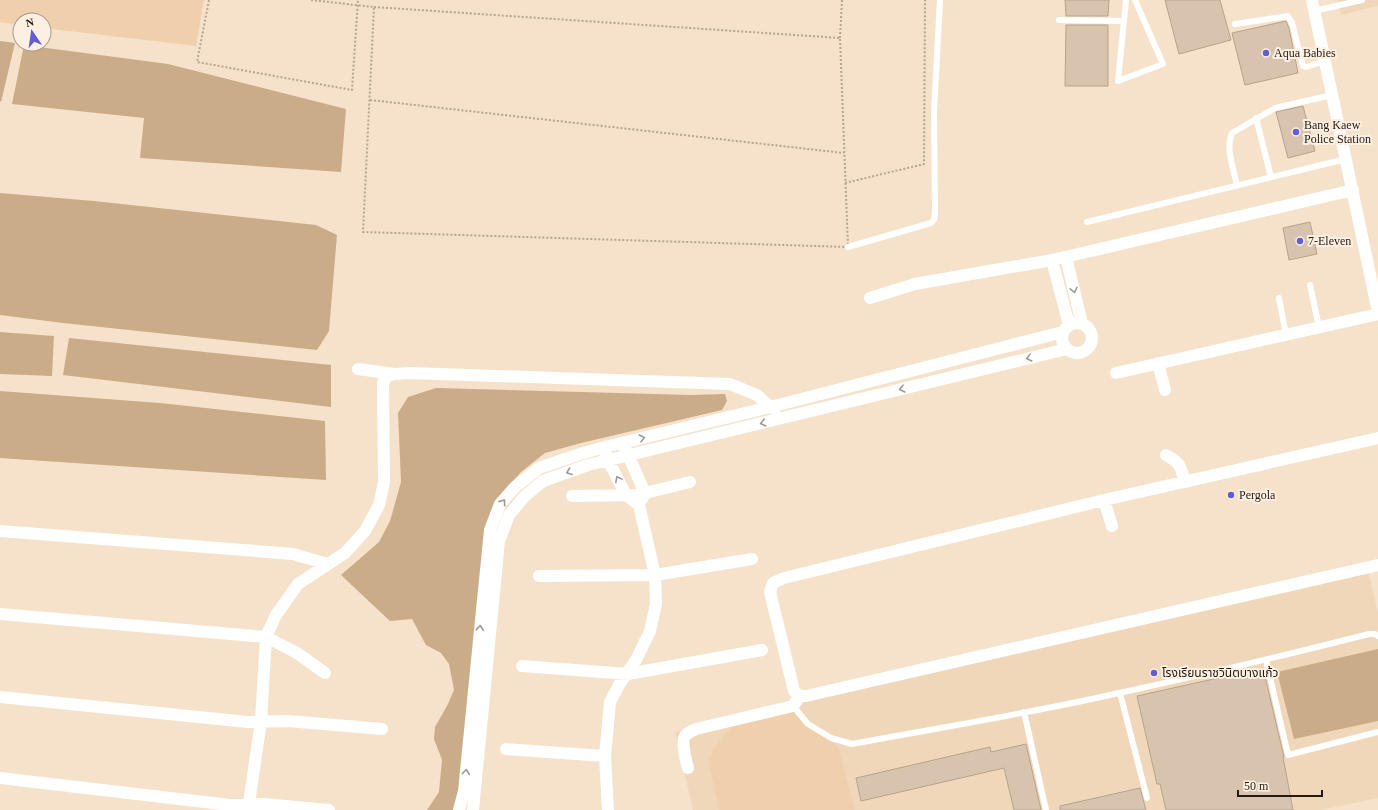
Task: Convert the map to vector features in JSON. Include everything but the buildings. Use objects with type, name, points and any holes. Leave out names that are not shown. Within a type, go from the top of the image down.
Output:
[{"type":"street","points":[[1116,373],[1378,313],[1374,274],[1352,190],[1313,5]]},
{"type":"street","points":[[870,298],[915,284],[1066,257],[1352,190]]},
{"type":"street","points":[[1066,257],[1082,324]]},
{"type":"street","points":[[1052,260],[1066,329],[1062,341],[1067,349]]},
{"type":"street","points":[[459,810],[464,791],[483,648],[499,541],[508,515],[524,497],[542,481],[588,465],[1067,349],[1077,353],[1088,348],[1091,343],[1092,337],[1087,327],[1082,324],[1075,323],[1066,329],[770,407],[584,452],[539,468],[515,487],[500,504],[490,530],[483,648],[473,810]]},
{"type":"street","points":[[1158,363],[1165,390]]},
{"type":"street","points":[[358,369],[395,374],[419,373],[730,384],[757,395],[770,407],[792,416]]},
{"type":"street","points":[[248,807],[261,721],[266,637],[276,615],[298,584],[345,553],[366,531],[379,505],[384,482],[383,383],[387,376],[395,374]]},
{"type":"street","points":[[796,701],[770,592],[773,583],[784,578],[1104,500],[1378,438]]},
{"type":"street","points":[[624,443],[645,493]]},
{"type":"street","points":[[605,447],[608,460],[626,495],[639,505],[656,575],[656,604],[650,631],[628,674],[619,685],[610,702],[605,756],[608,810]]},
{"type":"street","points":[[584,452],[588,465]]},
{"type":"street","points":[[1166,455],[1180,465],[1185,482]]},
{"type":"street","points":[[572,496],[637,495],[690,482]]},
{"type":"street","points":[[639,505],[645,493]]},
{"type":"street","points":[[1104,500],[1112,526]]},
{"type":"street","points":[[0,531],[293,554],[328,564]]},
{"type":"street","points":[[539,576],[656,575],[752,559]]},
{"type":"street","points":[[688,768],[683,740],[689,732],[796,701],[806,696],[1378,565]]},
{"type":"street","points":[[0,614],[266,637],[297,653],[325,673]]},
{"type":"street","points":[[522,666],[628,674],[762,650]]},
{"type":"street","points":[[0,697],[248,722],[288,721],[382,729]]},
{"type":"street","points":[[506,749],[605,756]]},
{"type":"street","points":[[0,778],[248,807],[264,804],[329,810]]},
{"type":"lane","points":[[848,247],[931,223],[934,220],[934,112],[940,0]]},
{"type":"lane","points":[[1126,0],[1118,81],[1163,64],[1135,0]]},
{"type":"lane","points":[[1313,5],[1362,0]]},
{"type":"lane","points":[[1235,24],[1288,16],[1292,23],[1304,67],[1325,61]]},
{"type":"lane","points":[[1059,20],[1124,21]]},
{"type":"lane","points":[[1237,186],[1229,148],[1229,140],[1232,133],[1275,108],[1332,95]]},
{"type":"lane","points":[[1256,118],[1271,177]]},
{"type":"lane","points":[[1087,222],[1346,159]]},
{"type":"lane","points":[[1310,285],[1319,327]]},
{"type":"lane","points":[[1279,298],[1286,335]]},
{"type":"lane","points":[[796,701],[808,724],[831,738],[852,744],[1120,693],[1266,660],[1369,634],[1375,634],[1378,636]]},
{"type":"lane","points":[[1266,660],[1288,755],[1378,732]]},
{"type":"lane","points":[[1120,693],[1147,798]]},
{"type":"lane","points":[[1024,712],[1046,810]]},
{"type":"path","points":[[209,0],[197,62],[352,90],[358,0]]},
{"type":"path","points":[[311,0],[374,7],[840,38]]},
{"type":"path","points":[[374,7],[363,232],[848,247],[840,38],[842,0]]},
{"type":"path","points":[[845,183],[924,164],[924,0]]},
{"type":"path","points":[[370,100],[844,153]]},
{"type":"shaded area","points":[[0,0],[204,0],[196,46],[52,29],[52,12],[12,12],[12,24],[0,22]]},
{"type":"shaded area","points":[[1338,0],[1378,0],[1378,6],[1341,15]]},
{"type":"shaded area","points":[[0,41],[12,43],[13,52],[1,102]]},
{"type":"shaded area","points":[[52,49],[168,64],[346,109],[341,172],[140,158],[144,118],[12,104],[23,52],[52,52]]},
{"type":"shaded area","points":[[0,193],[94,201],[316,225],[337,235],[329,331],[317,350],[0,315]]},
{"type":"shaded area","points":[[0,332],[54,336],[52,376],[0,374]]},
{"type":"shaded area","points":[[69,338],[331,365],[331,407],[63,375]]},
{"type":"shaded area","points":[[436,388],[691,395],[725,394],[727,401],[722,410],[581,443],[545,453],[521,472],[499,497],[462,796],[455,810],[427,810],[439,792],[442,760],[434,739],[435,727],[454,690],[449,664],[441,653],[426,645],[412,619],[390,621],[341,575],[379,542],[390,521],[401,482],[398,413],[408,397]]},
{"type":"shaded area","points":[[0,391],[160,403],[325,421],[326,480],[0,458]]},
{"type":"shaded area","name":"โรงเรียนราชวินิตบางแก้ว","points":[[1368,570],[1378,613],[1378,798],[1321,810],[693,810],[675,732]]},
{"type":"shaded area","points":[[1378,649],[1378,721],[1294,739],[1277,672]]},
{"type":"shaded area","points":[[769,712],[798,712],[838,747],[855,810],[719,810],[708,760],[723,737],[742,718],[753,714]]},
{"type":"place","name":"Aqua Babies","points":[[1266,53]]},
{"type":"place","name":"Bang Kaew Police Station","points":[[1296,132]]},
{"type":"place","name":"7-Eleven","points":[[1300,241]]},
{"type":"place","name":"Pergola","points":[[1231,495]]},
{"type":"place","name":"โรงเรียนราชวินิตบางแก้ว","points":[[1154,673]]}]
